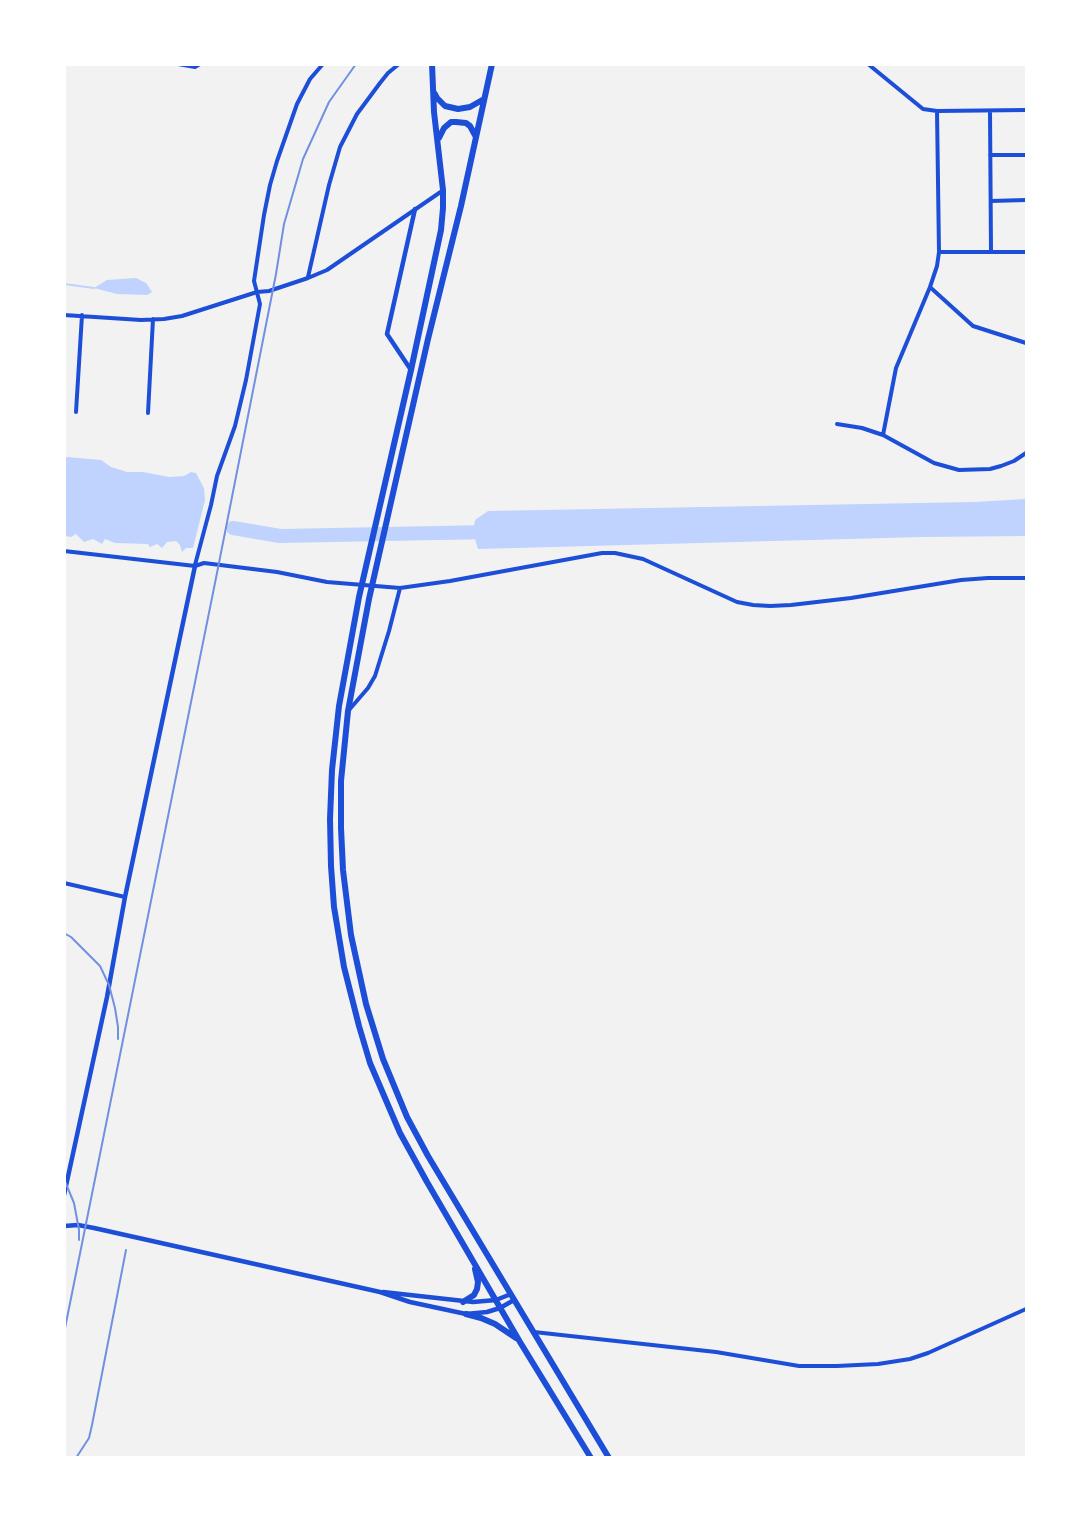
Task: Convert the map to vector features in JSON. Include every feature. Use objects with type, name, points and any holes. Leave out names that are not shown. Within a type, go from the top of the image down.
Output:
[{"type":"main road","points":[[432,64],[443,190],[442,218],[411,370],[359,597],[339,706],[332,770],[330,843],[332,889],[337,928],[351,994],[370,1063],[379,1086],[410,1153],[520,1342],[591,1458]]},
{"type":"main road","points":[[492,64],[369,600],[348,711],[341,781],[343,870],[351,935],[366,1004],[383,1059],[407,1117],[428,1156],[609,1458]]},
{"type":"main road","points":[[433,90],[440,103],[451,108],[464,109],[484,99]]},
{"type":"main road","points":[[438,141],[444,128],[456,122],[470,126],[476,138]]},
{"type":"main road","points":[[463,1302],[474,1295],[477,1289],[478,1282],[471,1257]]},
{"type":"main road","points":[[466,1314],[495,1324],[520,1342]]},
{"type":"street","points":[[178,64],[195,67],[200,64]]},
{"type":"street","points":[[64,1195],[195,566],[212,505],[217,476],[235,426],[246,380],[260,303],[254,281],[264,215],[277,161],[297,104],[310,80],[323,64]]},
{"type":"street","points":[[308,278],[340,147],[357,114],[380,83],[399,64]]},
{"type":"street","points":[[868,64],[923,109],[937,111],[1026,110]]},
{"type":"street","points":[[883,435],[896,368],[938,266],[937,111]]},
{"type":"street","points":[[990,111],[991,251]]},
{"type":"street","points":[[990,155],[1026,154]]},
{"type":"street","points":[[64,315],[164,319],[182,316],[256,292],[269,291],[308,278],[335,264],[443,190]]},
{"type":"street","points":[[991,201],[1026,200]]},
{"type":"street","points":[[411,370],[387,334],[415,209]]},
{"type":"street","points":[[939,252],[1026,252]]},
{"type":"street","points":[[930,287],[973,326],[1026,343]]},
{"type":"street","points":[[76,412],[82,315]]},
{"type":"street","points":[[148,413],[153,320]]},
{"type":"street","points":[[837,424],[862,428],[883,435],[934,463],[959,470],[990,469],[1014,461],[1026,453]]},
{"type":"street","points":[[64,551],[195,566],[204,563],[277,572],[327,582],[400,588],[602,553],[630,555],[737,602],[770,606],[851,598],[961,580],[1026,578]]},
{"type":"street","points":[[348,711],[375,676],[400,588]]},
{"type":"street","points":[[64,883],[125,897]]},
{"type":"street","points":[[64,1226],[94,1228],[380,1292],[410,1302],[466,1314],[501,1308],[512,1297]]},
{"type":"street","points":[[380,1292],[463,1302],[482,1302],[512,1297]]},
{"type":"street","points":[[534,1332],[716,1352],[799,1366],[837,1366],[878,1364],[910,1359],[1026,1309]]},
{"type":"water","points":[[136,278],[146,283],[152,292],[147,295],[117,294],[94,288],[107,280]]},
{"type":"water","points":[[64,458],[101,460],[111,467],[127,472],[143,472],[169,477],[196,473],[204,488],[205,500],[193,548],[186,548],[182,552],[176,541],[167,542],[162,548],[157,544],[150,547],[148,544],[115,543],[105,539],[102,544],[93,539],[84,542],[76,534],[71,537],[65,536]]},
{"type":"water","points":[[1026,499],[1026,536],[478,549],[473,532],[475,520],[488,511],[974,502]]},
{"type":"waterway","points":[[64,284],[94,288]]},
{"type":"waterway","points":[[233,528],[280,536],[491,532]]},
{"type":"railway","points":[[64,1333],[217,573],[284,224],[303,159],[329,102],[356,64]]},
{"type":"railway","points":[[64,933],[100,966],[109,985],[115,1008],[118,1039]]},
{"type":"railway","points":[[64,1179],[74,1203],[79,1240]]},
{"type":"railway","points":[[76,1458],[89,1438],[126,1250]]}]
